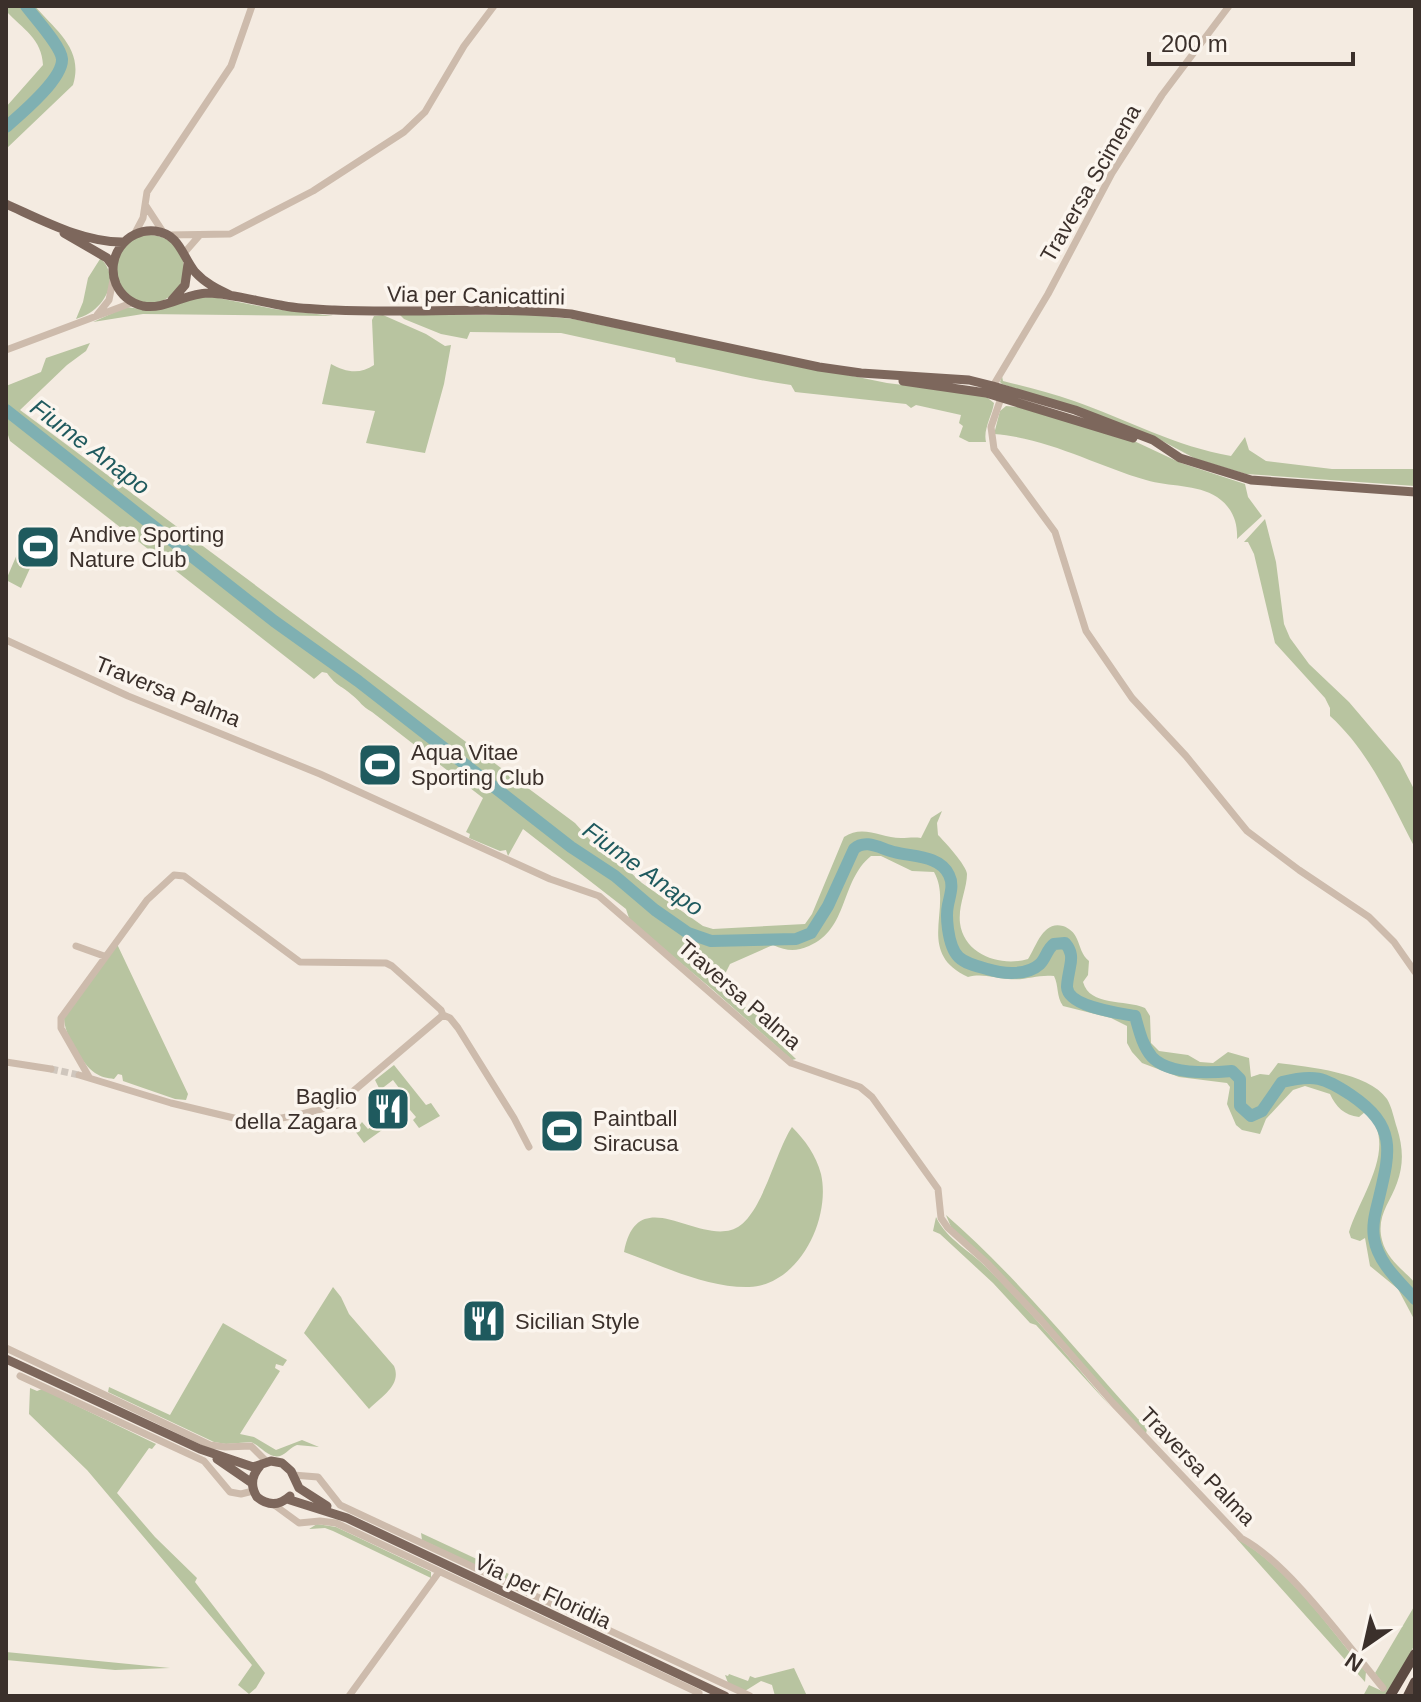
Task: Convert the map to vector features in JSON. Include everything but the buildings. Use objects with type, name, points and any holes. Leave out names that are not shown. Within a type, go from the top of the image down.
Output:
[{"type":"highway","points":[[1390,1693],[1415,1656]]},
{"type":"highway","points":[[1412,1694],[1415,1682]]},
{"type":"main road","points":[[6,204],[48,223],[107,258],[124,296],[134,302],[158,306],[191,294],[230,295]]},
{"type":"main road","points":[[48,223],[101,240],[124,242]]},
{"type":"main road","points":[[113,271],[118,249],[124,242],[134,235],[154,231],[166,234],[204,280],[230,295]]},
{"type":"main road","points":[[170,302],[185,285],[187,257]]},
{"type":"main road","name":"Via per Canicattini","points":[[230,295],[284,306],[336,310],[535,310],[571,314],[819,367],[969,380],[1075,410],[1153,440],[1180,458],[1251,480],[1415,492]]},
{"type":"main road","name":"Via per Canicattini","points":[[861,373],[1001,398],[1163,448]]},
{"type":"main road","points":[[6,1359],[200,1449],[253,1467],[282,1463],[316,1500],[347,1518]]},
{"type":"main road","points":[[200,1449],[253,1487],[263,1501],[273,1504],[286,1500],[347,1518]]},
{"type":"main road","points":[[253,1487],[263,1464]]},
{"type":"main road","points":[[286,1500],[293,1491],[294,1478]]},
{"type":"main road","name":"Via per Floridia","points":[[347,1518],[725,1696]]},
{"type":"street","points":[[134,235],[140,225],[147,192],[231,66],[252,6]]},
{"type":"street","points":[[145,204],[149,214],[166,234],[230,234],[313,191],[414,125],[483,17],[494,6]]},
{"type":"street","name":"Traversa Scimena","points":[[993,386],[1048,294],[1112,173],[1162,95],[1229,6]]},
{"type":"street","points":[[187,257],[195,238],[201,235]]},
{"type":"street","points":[[93,319],[109,300],[113,289],[113,271]]},
{"type":"street","points":[[6,350],[134,302]]},
{"type":"street","points":[[938,386],[993,386],[1001,398]]},
{"type":"street","points":[[1075,410],[1012,394],[1001,398],[991,427],[994,449],[1000,459],[1055,532],[1086,631],[1132,698],[1186,756],[1247,831],[1369,917],[1394,942],[1415,972]]},
{"type":"street","name":"Traversa Palma","points":[[6,640],[128,696],[320,774],[550,879],[599,896],[791,1063],[860,1087],[872,1097],[938,1189],[941,1218],[948,1228],[987,1263],[1041,1320],[1113,1403],[1241,1538],[1255,1545],[1299,1588],[1390,1693]]},
{"type":"street","points":[[89,1077],[61,1028],[64,1013],[147,900],[170,876],[181,875],[300,962],[386,963],[418,988],[458,1028],[529,1147]]},
{"type":"street","points":[[76,946],[104,956]]},
{"type":"street","points":[[79,1075],[171,1103],[238,1119],[265,1121],[337,1105],[443,1015]]},
{"type":"street","points":[[6,1062],[51,1069]]},
{"type":"street","points":[[6,1348],[210,1445],[251,1446],[263,1464]]},
{"type":"street","points":[[20,1376],[204,1461],[230,1492],[241,1494],[253,1487]]},
{"type":"street","points":[[294,1478],[318,1477],[340,1505],[750,1696]]},
{"type":"street","points":[[286,1500],[289,1517]]},
{"type":"street","points":[[273,1504],[299,1523],[336,1523],[699,1693]]},
{"type":"street","points":[[349,1696],[439,1572]]},
{"type":"green space","points":[[6,6],[35,6],[66,41],[75,61],[75,72],[73,85],[6,149],[6,107],[43,65],[35,41],[6,11]]},
{"type":"green space","points":[[150,235],[174,245],[184,269],[174,293],[150,303],[126,293],[116,269],[126,245]]},
{"type":"green space","points":[[98,256],[106,264],[109,274],[107,293],[95,309],[76,319],[88,278],[100,259]]},
{"type":"green space","points":[[213,297],[334,316],[143,314],[93,322],[126,307],[141,309],[188,298]]},
{"type":"green space","points":[[383,315],[445,346],[451,345],[425,453],[366,443],[375,411],[322,404],[331,364],[352,371],[374,365],[372,320],[374,316]]},
{"type":"green space","points":[[400,315],[533,315],[573,319],[887,383],[984,395],[994,403],[986,442],[969,442],[959,437],[963,426],[959,423],[961,415],[916,405],[911,408],[906,404],[795,392],[791,385],[676,362],[675,358],[561,333],[470,332],[467,339],[441,334]]},
{"type":"green space","points":[[90,343],[86,351],[20,410],[575,823],[591,841],[604,848],[642,883],[703,926],[713,929],[805,924],[844,837],[865,832],[921,838],[931,818],[942,811],[937,823],[938,835],[966,870],[960,923],[963,934],[976,951],[996,960],[1028,959],[1045,931],[1056,925],[1063,926],[1074,934],[1089,961],[1088,975],[1083,982],[1087,990],[1100,999],[1145,1008],[1150,1016],[1151,1043],[1159,1051],[1213,1063],[1228,1052],[1249,1058],[1251,1077],[1269,1075],[1278,1063],[1337,1072],[1378,1090],[1390,1106],[1402,1156],[1399,1176],[1382,1217],[1382,1240],[1396,1264],[1415,1283],[1415,1321],[1398,1289],[1370,1266],[1365,1238],[1360,1241],[1351,1238],[1349,1232],[1378,1155],[1379,1139],[1375,1125],[1365,1112],[1359,1117],[1349,1114],[1338,1106],[1330,1094],[1305,1086],[1293,1090],[1266,1119],[1260,1134],[1242,1130],[1236,1125],[1227,1104],[1230,1087],[1227,1083],[1179,1077],[1142,1063],[1127,1043],[1127,1026],[1111,1018],[1063,1006],[1054,976],[1014,979],[968,977],[952,967],[943,955],[939,942],[939,886],[934,872],[912,871],[881,856],[871,856],[861,866],[838,917],[822,938],[795,950],[773,945],[730,964],[721,982],[747,1009],[762,1018],[760,1025],[796,1059],[792,1060],[630,921],[626,909],[523,829],[508,856],[506,850],[500,851],[469,838],[470,834],[466,832],[483,798],[366,708],[327,673],[322,672],[314,679],[10,441],[6,429],[6,386],[41,372],[46,358]]},
{"type":"green space","points":[[1002,376],[1003,381],[1074,401],[1211,452],[1231,456],[1245,437],[1249,450],[1266,461],[1332,469],[1415,469],[1415,486],[1246,474],[1196,459],[1153,436],[1002,384]]},
{"type":"green space","points":[[1006,406],[1132,440],[1181,463],[1245,484],[1248,497],[1262,516],[1237,539],[1230,510],[1209,493],[1146,480],[1052,446],[994,434],[1000,411]]},
{"type":"green space","points":[[1265,519],[1276,562],[1284,624],[1290,638],[1309,664],[1349,702],[1400,762],[1415,791],[1415,848],[1368,761],[1330,716],[1325,698],[1275,643],[1254,554],[1248,542],[1244,542]]},
{"type":"green space","points":[[21,545],[37,553],[21,588],[6,580]]},
{"type":"green space","points":[[117,944],[188,1094],[186,1100],[123,1081],[122,1075],[118,1074],[114,1079],[97,1074],[85,1063],[70,1040],[64,1018]]},
{"type":"green space","points":[[394,1065],[426,1105],[431,1103],[440,1116],[419,1128],[410,1110],[364,1143],[355,1131],[362,1122],[368,1129],[377,1122],[370,1110],[380,1102],[389,1108],[405,1096],[393,1080],[380,1090],[375,1080]]},
{"type":"green space","points":[[792,1127],[816,1160],[823,1191],[816,1229],[808,1246],[783,1275],[749,1287],[717,1284],[624,1252],[631,1232],[641,1221],[668,1219],[716,1231],[731,1230],[741,1224],[759,1201]]},
{"type":"green space","points":[[946,1215],[1021,1288],[1138,1419],[1148,1423],[1146,1434],[951,1227]]},
{"type":"green space","points":[[936,1217],[953,1239],[1020,1302],[1111,1407],[1036,1325],[1030,1323],[993,1283],[933,1231]]},
{"type":"green space","points":[[333,1287],[349,1314],[394,1366],[393,1385],[369,1409],[304,1333]]},
{"type":"green space","points":[[223,1323],[287,1360],[283,1366],[276,1364],[275,1368],[280,1371],[240,1434],[254,1437],[276,1450],[302,1440],[319,1447],[297,1445],[276,1456],[251,1442],[214,1442],[108,1392],[109,1387],[170,1415]]},
{"type":"green space","points":[[30,1388],[37,1391],[42,1389],[156,1444],[149,1448],[117,1493],[155,1537],[197,1578],[195,1582],[265,1673],[249,1694],[238,1685],[252,1665],[87,1470],[29,1414]]},
{"type":"green space","points":[[317,1524],[336,1527],[431,1572],[431,1578],[333,1531],[309,1529]]},
{"type":"green space","points":[[421,1533],[537,1587],[531,1591],[422,1540]]},
{"type":"green space","points":[[1236,1538],[1255,1550],[1290,1581],[1366,1672],[1365,1682]]},
{"type":"green space","points":[[1415,1605],[1415,1644],[1388,1696],[1363,1696],[1369,1685],[1382,1691],[1384,1685],[1375,1673]]},
{"type":"green space","points":[[6,1652],[170,1668],[115,1670],[6,1660]]},
{"type":"green space","points":[[794,1668],[807,1696],[775,1696],[772,1685],[761,1681],[745,1691],[728,1683],[725,1675],[748,1681],[750,1676],[755,1678]]},
{"type":"waterway","name":"Fiume Anapo","points":[[6,127],[49,86],[62,59],[52,39],[26,6]]},
{"type":"waterway","name":"Fiume Anapo","points":[[6,410],[274,621],[358,681],[571,847],[615,876],[688,933],[711,941],[796,939],[811,933],[828,906],[854,849],[863,844],[874,845],[932,860],[945,868],[951,882],[947,914],[950,939],[955,953],[964,961],[993,971],[1022,972],[1040,964],[1054,944],[1065,943],[1071,958],[1067,987],[1076,1000],[1095,1008],[1135,1016],[1146,1048],[1159,1063],[1190,1072],[1232,1071],[1240,1079],[1240,1106],[1251,1116],[1262,1111],[1282,1082],[1311,1078],[1342,1089],[1366,1107],[1383,1130],[1387,1155],[1374,1220],[1374,1238],[1385,1264],[1415,1299]]},
{"type":"tunnel","points":[[51,1069],[79,1075]]},
{"type":"place","name":"Andive Sporting Nature Club","points":[[38,547]]},
{"type":"place","name":"Aqua Vitae Sporting Club","points":[[380,765]]},
{"type":"place","name":"Baglio della Zagara","points":[[388,1109]]},
{"type":"place","name":"Paintball Siracusa","points":[[562,1131]]},
{"type":"place","name":"Sicilian Style","points":[[484,1321]]}]
